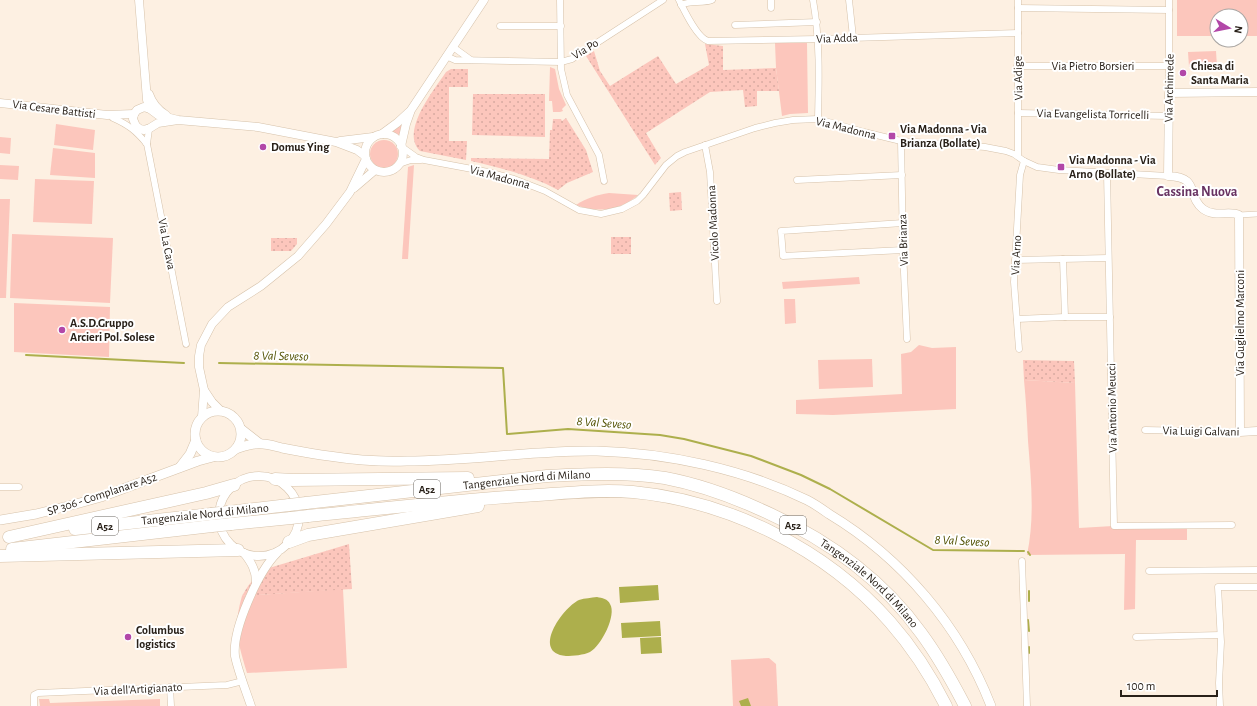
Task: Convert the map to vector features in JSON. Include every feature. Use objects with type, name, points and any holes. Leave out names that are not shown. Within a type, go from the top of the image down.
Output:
[{"type":"highway","name":"Tangenziale Nord di Milano","points":[[4,537],[548,476],[620,474],[665,478],[698,486],[737,499],[783,519],[816,537],[852,561],[906,614],[921,633],[944,667],[965,706]]},
{"type":"highway","points":[[275,479],[548,476]]},
{"type":"highway","points":[[4,537],[206,493],[234,485]]},
{"type":"highway","name":"Tangenziale Nord di Milano","points":[[0,550],[308,516],[550,494],[612,491],[632,492],[673,498],[731,515],[762,528],[791,543],[834,570],[890,622],[917,657],[946,706]]},
{"type":"highway","points":[[289,542],[308,535],[550,494]]},
{"type":"highway","points":[[0,556],[241,551]]},
{"type":"main road","points":[[179,468],[190,454],[196,440],[196,428],[202,417],[213,411],[221,411],[230,414],[237,420],[241,429],[241,438],[236,449]]},
{"type":"main road","points":[[241,429],[259,443]]},
{"type":"main road","points":[[196,440],[202,451],[213,457],[225,456],[243,446],[259,443],[329,456],[387,461],[438,460],[574,451],[617,452],[692,462],[747,477],[808,501],[842,522],[873,544],[901,569],[927,598],[953,632],[975,670],[991,706]]},
{"type":"main road","name":"SP 306 - Complanare A52","points":[[0,520],[36,514],[101,497],[213,457]]},
{"type":"street","points":[[139,0],[147,100],[156,118],[148,128]]},
{"type":"street","points":[[136,112],[144,107],[158,115],[175,119],[258,127],[336,142],[357,150],[375,170],[382,172],[388,171],[396,167],[403,156],[402,147],[406,124],[411,110],[484,0]]},
{"type":"street","points":[[560,0],[561,69],[567,95],[599,155],[604,181]]},
{"type":"street","name":"Via Po","points":[[446,56],[455,60],[561,62],[572,59],[663,0]]},
{"type":"street","points":[[680,2],[703,3],[712,0]]},
{"type":"street","points":[[771,0],[771,8]]},
{"type":"street","points":[[813,0],[818,39],[818,118]]},
{"type":"street","points":[[849,0],[853,38]]},
{"type":"street","name":"Via Adige","points":[[1018,0],[1016,84],[1018,156]]},
{"type":"street","name":"Via Archimede","points":[[1168,176],[1169,0]]},
{"type":"street","name":"Via Adda","points":[[680,2],[701,38],[705,40],[818,39],[1018,33]]},
{"type":"street","points":[[1018,8],[1169,10]]},
{"type":"street","points":[[735,25],[816,22]]},
{"type":"street","points":[[500,26],[561,26]]},
{"type":"street","points":[[453,47],[472,60]]},
{"type":"street","points":[[143,62],[141,101],[136,112],[134,122],[137,127],[148,128],[158,123],[175,119]]},
{"type":"street","name":"Via Pietro Borsieri","points":[[1017,66],[1169,66]]},
{"type":"street","points":[[146,87],[152,103],[162,112],[175,119]]},
{"type":"street","points":[[1169,93],[1257,92]]},
{"type":"street","name":"Via Cesare Battisti","points":[[0,103],[110,117],[134,122]]},
{"type":"street","points":[[336,142],[373,137],[382,134],[411,110]]},
{"type":"street","name":"Via Cesare Battisti","points":[[110,117],[136,112]]},
{"type":"street","name":"Via Evangelista Torricelli","points":[[1018,113],[1168,116]]},
{"type":"street","name":"Via Cesare Battisti","points":[[110,117],[127,125],[147,144]]},
{"type":"street","name":"Via Madonna","points":[[402,147],[416,157],[424,160],[488,172],[514,179],[545,191],[579,210],[601,214],[616,211],[629,206],[644,195],[666,165],[685,152],[754,128],[793,120],[818,118],[864,132],[901,141],[985,147],[1006,151],[1037,167],[1059,170],[1181,177],[1189,182],[1198,202],[1204,210],[1215,213],[1235,213],[1239,215],[1257,214]]},
{"type":"street","name":"Via La Cava","points":[[148,128],[147,144],[186,344]]},
{"type":"street","points":[[382,134],[394,137],[402,147]]},
{"type":"street","points":[[350,192],[365,158],[365,148],[367,143],[373,137]]},
{"type":"street","name":"Via Brianza","points":[[901,141],[903,250],[908,339]]},
{"type":"street","name":"Vicolo Madonna","points":[[705,145],[710,172],[717,301]]},
{"type":"street","name":"Via Madonna","points":[[399,164],[411,160],[424,160]]},
{"type":"street","name":"Via Arno","points":[[1019,349],[1014,282],[1020,175],[1024,161]]},
{"type":"street","points":[[202,417],[204,390],[199,367],[199,356],[201,346],[212,324],[228,307],[261,286],[298,256],[326,224],[350,192],[375,170]]},
{"type":"street","name":"Via Antonio Meucci","points":[[1106,173],[1114,526],[1232,525]]},
{"type":"street","points":[[797,180],[902,175]]},
{"type":"street","name":"Via Guglielmo Marconi","points":[[1239,215],[1240,432]]},
{"type":"street","points":[[903,223],[781,231],[783,256],[903,250]]},
{"type":"street","points":[[1015,260],[1108,258]]},
{"type":"street","points":[[1064,259],[1065,317]]},
{"type":"street","points":[[1017,319],[1110,317]]},
{"type":"street","points":[[204,390],[212,402],[221,411]]},
{"type":"street","name":"Via Luigi Galvani","points":[[1145,430],[1257,431]]},
{"type":"street","points":[[251,706],[235,656],[236,642],[242,616],[256,585],[270,560],[289,542],[296,532],[299,521],[299,509],[292,493],[284,484],[275,479],[262,476],[253,476],[242,479],[234,485],[229,490],[222,502],[219,515],[224,535],[228,541],[241,551],[249,560],[256,574],[256,585]]},
{"type":"street","points":[[0,487],[19,487]]},
{"type":"street","points":[[241,551],[250,555],[262,556],[280,550]]},
{"type":"street","points":[[1022,561],[1027,706]]},
{"type":"street","points":[[1149,571],[1257,570]]},
{"type":"street","points":[[1220,706],[1218,587],[1257,587]]},
{"type":"street","points":[[1136,637],[1220,635]]},
{"type":"street","name":"Via dell'Artigianato","points":[[34,706],[34,695],[38,693],[227,685],[243,681]]},
{"type":"street","points":[[170,687],[171,706]]},
{"type":"shaded area","points":[[1177,0],[1257,0],[1257,36],[1249,36],[1249,8],[1209,8],[1209,36],[1177,36]]},
{"type":"shaded area","points":[[775,43],[807,43],[808,113],[782,116],[776,68]]},
{"type":"shaded area","points":[[705,44],[723,46],[723,70],[776,68],[779,91],[757,91],[757,106],[745,107],[743,90],[710,92],[646,133],[661,158],[655,165],[586,56],[594,51],[600,71],[610,86],[658,56],[676,84],[709,65]]},
{"type":"shaded area","points":[[1216,51],[1217,67],[1189,67],[1188,52]]},
{"type":"shaded area","points":[[550,67],[555,69],[559,89],[566,105],[562,109],[563,111],[560,112],[553,112],[552,101],[549,101]]},
{"type":"shaded area","points":[[451,69],[468,69],[468,87],[449,87],[449,141],[467,141],[466,160],[420,151],[415,143],[414,133],[416,122],[421,111],[446,72]]},
{"type":"shaded area","points":[[473,94],[545,94],[545,137],[472,135]]},
{"type":"shaded area","points":[[566,118],[586,150],[593,172],[567,183],[558,190],[526,176],[471,161],[471,158],[549,159],[550,130],[552,130],[553,119],[561,119],[562,121]]},
{"type":"shaded area","points":[[404,119],[400,138],[391,132]]},
{"type":"shaded area","points":[[56,124],[95,130],[93,150],[54,145]]},
{"type":"shaded area","points":[[0,137],[11,138],[10,154],[0,153]]},
{"type":"shaded area","points":[[384,140],[394,144],[398,154],[394,164],[384,168],[374,164],[370,154],[374,144]]},
{"type":"shaded area","points":[[53,148],[95,153],[95,178],[50,175]]},
{"type":"shaded area","points":[[0,165],[19,166],[18,180],[0,179]]},
{"type":"shaded area","points":[[414,165],[408,259],[402,259],[408,167]]},
{"type":"shaded area","points":[[35,179],[94,181],[92,224],[33,222]]},
{"type":"shaded area","points":[[681,192],[682,210],[670,211],[669,193]]},
{"type":"shaded area","points":[[609,193],[638,195],[624,204],[608,209],[601,210],[584,208],[576,205],[592,197]]},
{"type":"shaded area","points":[[0,199],[10,199],[6,298],[0,298]]},
{"type":"shaded area","points":[[12,234],[113,238],[110,303],[10,298]]},
{"type":"shaded area","points":[[611,237],[631,237],[631,254],[611,254]]},
{"type":"shaded area","points":[[271,238],[297,238],[297,244],[291,251],[271,251]]},
{"type":"shaded area","points":[[859,277],[860,284],[783,289],[782,282]]},
{"type":"shaded area","points":[[784,299],[795,299],[796,323],[785,324]]},
{"type":"shaded area","name":"A.S.D.Gruppo Arcieri Pol. Solese","points":[[14,303],[110,307],[109,357],[14,352]]},
{"type":"shaded area","points":[[919,345],[932,348],[956,347],[956,409],[833,415],[796,414],[796,400],[902,394],[901,354],[911,352]]},
{"type":"shaded area","points":[[872,359],[873,387],[819,389],[818,360]]},
{"type":"shaded area","points":[[1023,360],[1074,361],[1075,383],[1024,380]]},
{"type":"shaded area","points":[[1024,380],[1075,383],[1079,528],[1113,526],[1187,527],[1187,540],[1136,540],[1135,609],[1124,610],[1125,554],[1027,555],[1031,526],[1032,498]]},
{"type":"shaded area","points":[[349,544],[352,589],[242,596],[253,580],[269,568]]},
{"type":"shaded area","points":[[658,585],[659,600],[620,603],[619,587]]},
{"type":"shaded area","points":[[343,589],[347,668],[247,673],[239,644],[237,626],[242,596]]},
{"type":"shaded area","points":[[597,597],[608,601],[612,609],[610,622],[599,644],[590,652],[582,655],[566,656],[556,653],[551,647],[550,639],[558,620],[572,605],[579,600]]},
{"type":"shaded area","points":[[660,621],[661,636],[622,638],[621,623]]},
{"type":"shaded area","points":[[661,637],[662,653],[641,654],[640,638]]},
{"type":"shaded area","points":[[769,658],[776,664],[778,706],[733,706],[731,660]]},
{"type":"shaded area","points":[[748,698],[751,706],[741,706],[739,701]]},
{"type":"shaded area","points":[[39,699],[49,699],[50,703],[160,699],[160,706],[40,706]]},
{"type":"waterway","name":"8 Val Seveso","points":[[26,355],[184,363]]},
{"type":"waterway","name":"8 Val Seveso","points":[[219,363],[503,368],[507,434],[568,429],[660,435],[684,439],[751,456],[801,475],[830,489],[933,550],[1024,551]]},
{"type":"waterway","name":"8 Val Seveso","points":[[1029,591],[1029,601]]},
{"type":"waterway","name":"8 Val Seveso","points":[[1028,620],[1029,631]]},
{"type":"waterway","name":"8 Val Seveso","points":[[1029,647],[1029,653]]},
{"type":"place","name":"Chiesa di Santa Maria","points":[[1183,73]]},
{"type":"place","name":"Via Madonna - Via Brianza (Bollate)","points":[[892,136]]},
{"type":"place","name":"Domus Ying","points":[[263,147]]},
{"type":"place","name":"Via Madonna - Via Arno (Bollate)","points":[[1061,167]]},
{"type":"place","name":"A.S.D.Gruppo Arcieri Pol. Solese","points":[[62,330]]},
{"type":"place","name":"Columbus logistics","points":[[128,637]]},
{"type":"district","name":"Cassina Nuova","points":[[1197,191]]}]
